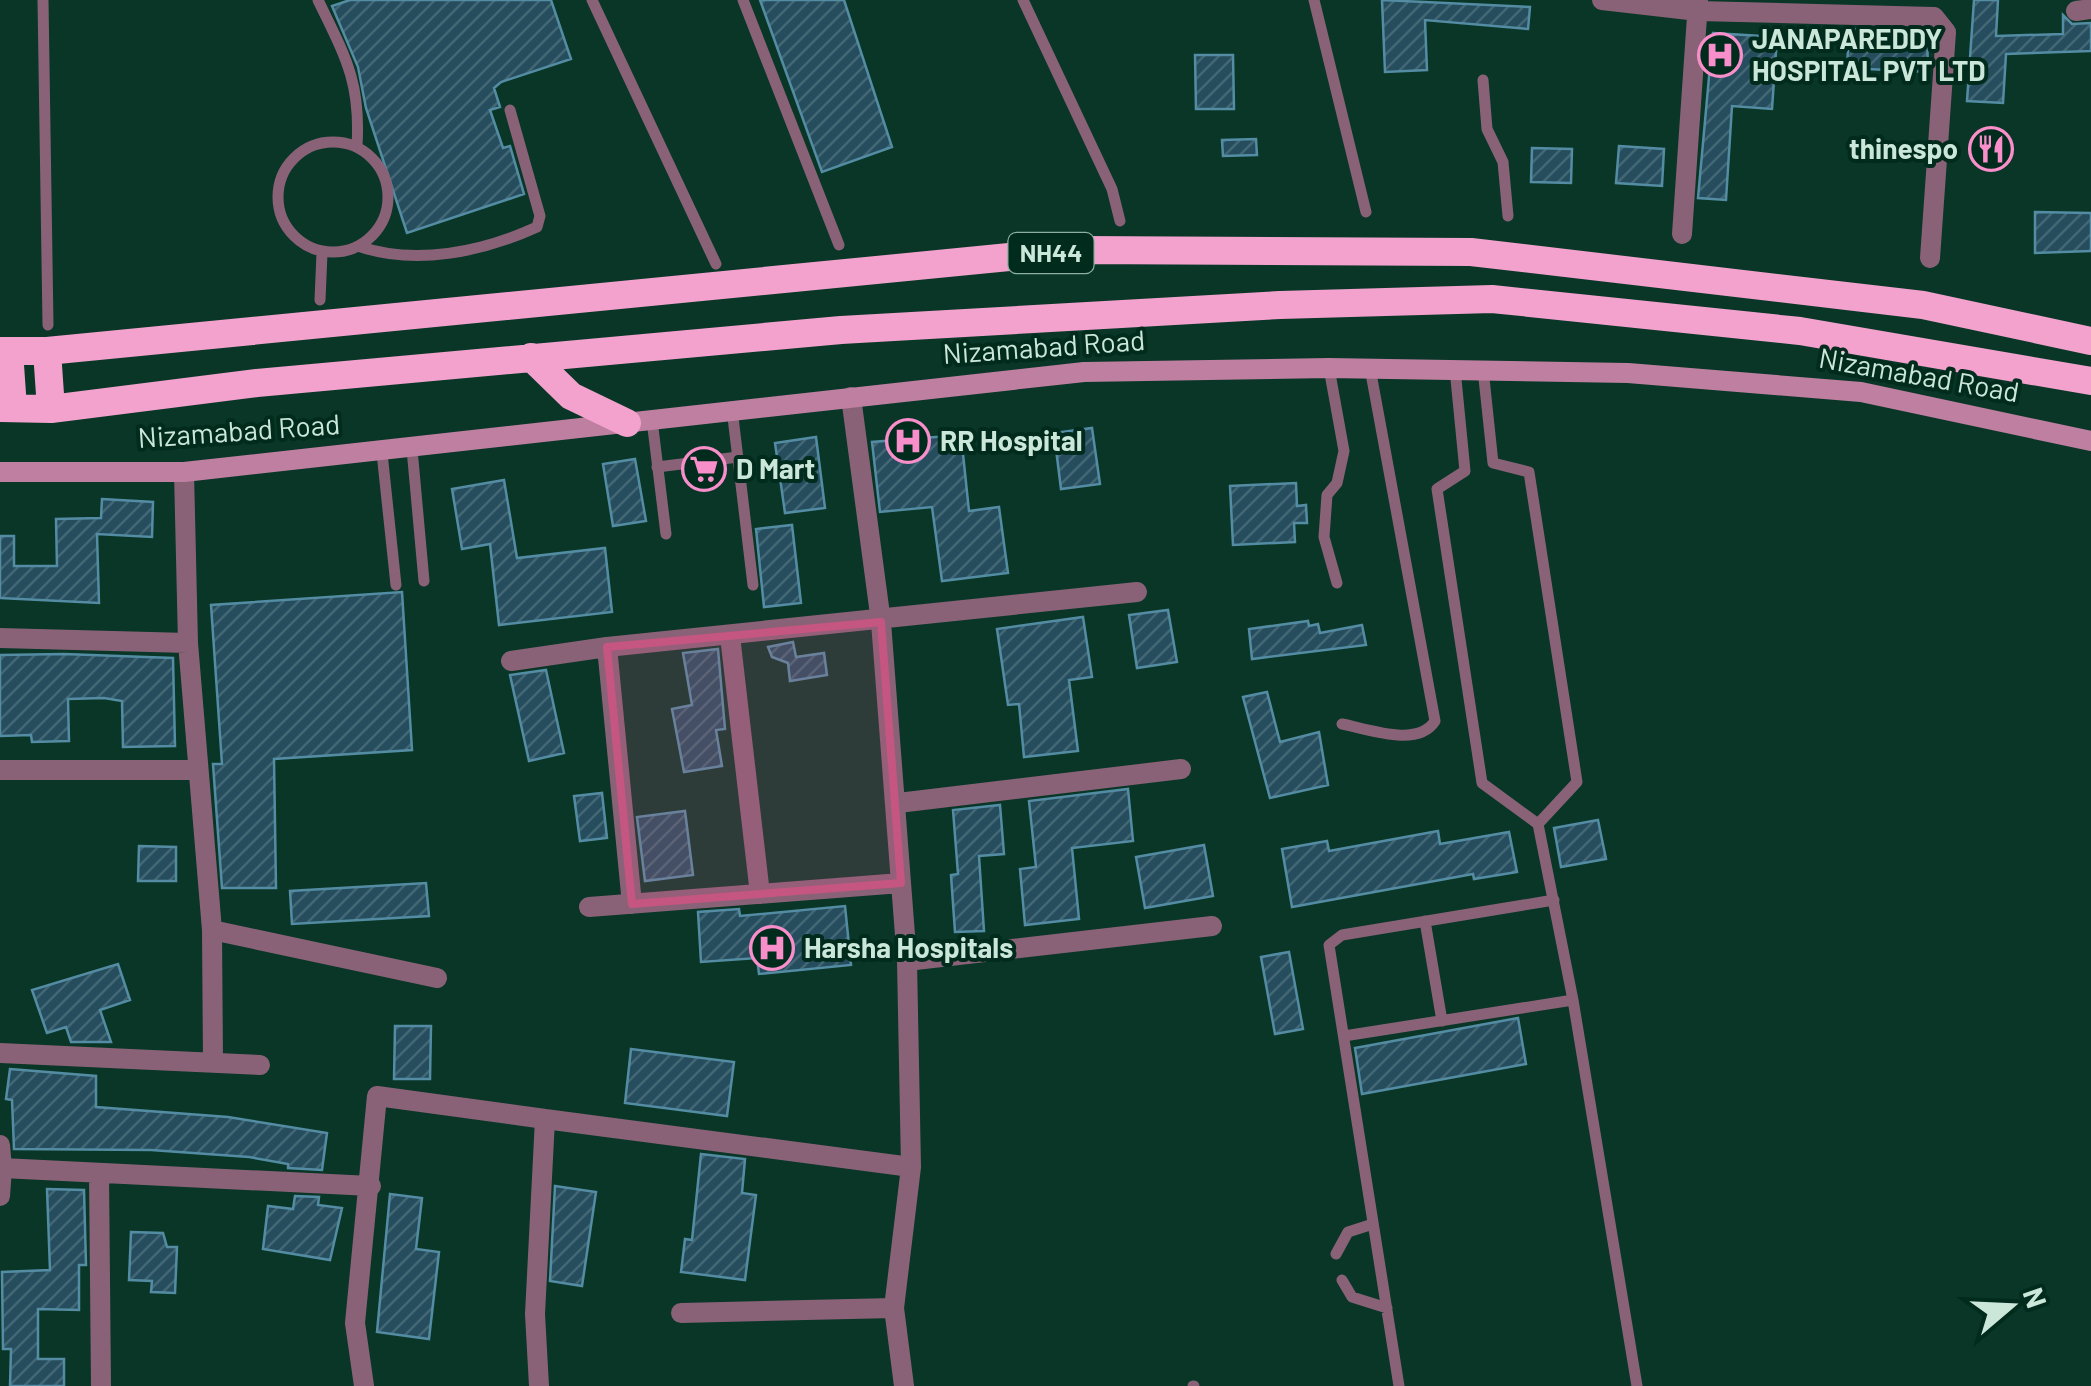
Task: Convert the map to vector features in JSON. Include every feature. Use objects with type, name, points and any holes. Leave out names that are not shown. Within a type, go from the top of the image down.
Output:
[{"type":"highway","name":"NH44","points":[[4,351],[47,338],[1081,250],[1201,247],[1490,254],[1923,305],[2091,340]]},
{"type":"highway","name":"Nizamabad Road","points":[[6,408],[51,408],[258,383],[841,330],[1280,305],[1492,299],[1800,331],[2091,381]]},
{"type":"highway","points":[[47,338],[51,408]]},
{"type":"highway","points":[[4,351],[6,408]]},
{"type":"highway","points":[[531,358],[572,396],[639,421]]},
{"type":"main road","name":"Nizamabad Road","points":[[0,472],[184,472],[1084,372],[1329,368],[1628,373],[1861,392],[2091,441]]},
{"type":"street","points":[[1602,0],[1934,17],[1942,22],[1946,32],[1930,258]]},
{"type":"street","points":[[1682,234],[1698,6]]},
{"type":"street","points":[[851,397],[898,802],[907,961],[910,1167],[894,1308],[904,1386]]},
{"type":"street","points":[[184,472],[188,643],[212,930],[213,1062]]},
{"type":"street","points":[[511,661],[607,647],[880,622],[1136,592]]},
{"type":"street","points":[[730,636],[760,894]]},
{"type":"street","points":[[0,638],[188,643]]},
{"type":"street","points":[[607,647],[632,904]]},
{"type":"street","points":[[898,802],[1181,769]]},
{"type":"street","points":[[0,770],[196,770]]},
{"type":"street","points":[[589,907],[901,883]]},
{"type":"street","points":[[907,961],[1212,926]]},
{"type":"street","points":[[212,930],[437,978]]},
{"type":"street","points":[[0,1053],[260,1065]]},
{"type":"street","points":[[364,1386],[355,1323],[377,1096],[910,1167]]},
{"type":"street","points":[[540,1386],[535,1314],[545,1119]]},
{"type":"street","points":[[0,1145],[0,1196]]},
{"type":"street","points":[[2,1168],[371,1186]]},
{"type":"street","points":[[100,1173],[101,1386]]},
{"type":"street","points":[[681,1313],[894,1308]]},
{"type":"lane","points":[[43,0],[47,338]]},
{"type":"lane","points":[[318,0],[354,78],[360,103],[356,146]]},
{"type":"lane","points":[[592,0],[716,264]]},
{"type":"lane","points":[[743,0],[838,245]]},
{"type":"lane","points":[[1023,0],[1112,189],[1120,221]]},
{"type":"lane","points":[[1314,0],[1366,212]]},
{"type":"lane","points":[[1483,80],[1487,129],[1503,162],[1508,216]]},
{"type":"lane","points":[[358,246],[386,256],[425,259],[536,227],[540,216],[510,110]]},
{"type":"lane","points":[[337,142],[356,146],[373,158],[384,176],[388,196],[385,216],[375,234],[358,246],[322,253],[287,226],[279,207],[279,187],[293,160],[317,144],[337,142]]},
{"type":"lane","points":[[320,300],[322,253]]},
{"type":"lane","points":[[1329,368],[1344,452],[1337,483],[1327,495],[1324,536],[1338,583]]},
{"type":"lane","points":[[1342,724],[1412,736],[1428,731],[1435,721],[1370,368]]},
{"type":"lane","points":[[1455,369],[1465,471],[1437,489],[1482,783],[1538,824],[1573,1000],[1637,1386]]},
{"type":"lane","points":[[1483,369],[1493,464],[1529,472],[1576,782],[1538,824]]},
{"type":"lane","points":[[732,409],[753,584]]},
{"type":"lane","points":[[639,421],[658,468],[666,534]]},
{"type":"lane","points":[[412,449],[424,580]]},
{"type":"lane","points":[[382,452],[396,584]]},
{"type":"lane","points":[[658,468],[738,456]]},
{"type":"lane","points":[[1399,1386],[1329,945],[1342,935],[1554,900]]},
{"type":"lane","points":[[1425,921],[1442,1021]]},
{"type":"lane","points":[[1344,1036],[1573,1000]]},
{"type":"lane","points":[[1336,1254],[1348,1232],[1373,1224]]},
{"type":"lane","points":[[1342,1280],[1352,1297],[1387,1308]]},
{"type":"highlighted area","points":[[881,622],[901,883],[632,904],[607,647]]},
{"type":"building","points":[[350,0],[551,0],[571,59],[501,82],[494,88],[500,107],[490,110],[503,148],[510,146],[524,194],[407,233],[366,108],[358,67],[332,6]]},
{"type":"building","points":[[760,0],[844,0],[892,147],[822,172]]},
{"type":"building","points":[[1382,0],[1530,7],[1528,29],[1425,20],[1427,70],[1385,72]]},
{"type":"building","points":[[1974,0],[1998,0],[1996,36],[2063,34],[2063,15],[2072,24],[2091,23],[2091,51],[2006,54],[2003,103],[1967,101]]},
{"type":"building","points":[[1849,29],[1927,31],[1928,72],[1847,68]]},
{"type":"building","points":[[1713,33],[1777,37],[1772,109],[1732,106],[1726,200],[1698,198]]},
{"type":"building","points":[[1195,55],[1233,55],[1234,109],[1196,109]]},
{"type":"building","points":[[1256,139],[1257,155],[1223,156],[1222,140]]},
{"type":"building","points":[[1619,146],[1664,149],[1662,186],[1616,183]]},
{"type":"building","points":[[1532,148],[1572,149],[1571,183],[1531,182]]},
{"type":"building","points":[[2035,212],[2091,213],[2091,251],[2035,253]]},
{"type":"building","points":[[1092,428],[1100,484],[1061,489],[1054,433]]},
{"type":"building","points":[[961,435],[969,511],[999,507],[1008,573],[942,581],[932,507],[880,512],[872,442]]},
{"type":"building","points":[[816,437],[825,508],[785,513],[775,443]]},
{"type":"building","points":[[635,459],[646,521],[613,526],[603,464]]},
{"type":"building","points":[[504,480],[517,558],[605,548],[612,612],[499,625],[490,544],[462,549],[452,489]]},
{"type":"building","points":[[1296,483],[1297,506],[1306,505],[1307,523],[1294,523],[1295,542],[1233,545],[1230,486]]},
{"type":"building","points":[[102,499],[153,502],[152,537],[97,534],[99,603],[0,598],[0,536],[14,536],[14,566],[57,566],[56,519],[101,518]]},
{"type":"building","points":[[792,525],[801,603],[764,607],[756,529]]},
{"type":"building","points":[[402,592],[412,750],[274,759],[276,888],[222,888],[213,764],[222,764],[211,605]]},
{"type":"building","points":[[1168,610],[1177,662],[1137,668],[1129,615]]},
{"type":"building","points":[[1083,617],[1092,677],[1069,680],[1078,751],[1024,757],[1019,704],[1008,705],[997,629]]},
{"type":"building","points":[[1308,621],[1309,626],[1318,624],[1320,633],[1362,625],[1366,645],[1252,659],[1249,629]]},
{"type":"building","points":[[793,642],[796,657],[824,653],[827,675],[790,681],[788,663],[772,657],[768,647]]},
{"type":"building","points":[[718,649],[725,729],[716,730],[722,766],[684,772],[672,709],[692,705],[683,653]]},
{"type":"building","points":[[0,655],[173,658],[175,746],[123,747],[122,701],[104,698],[68,699],[69,741],[32,742],[31,735],[0,736]]},
{"type":"building","points":[[546,670],[564,753],[529,761],[510,675]]},
{"type":"building","points":[[1267,692],[1280,742],[1319,732],[1328,785],[1270,798],[1243,697]]},
{"type":"building","points":[[1128,789],[1133,841],[1072,848],[1079,919],[1025,925],[1020,869],[1036,867],[1029,801]]},
{"type":"building","points":[[602,793],[607,838],[580,841],[574,796]]},
{"type":"building","points":[[1000,805],[1004,854],[979,856],[984,931],[955,932],[951,875],[958,874],[953,810]]},
{"type":"building","points":[[685,811],[693,875],[645,881],[637,817]]},
{"type":"building","points":[[1598,820],[1606,859],[1561,867],[1554,828]]},
{"type":"building","points":[[1438,831],[1440,844],[1509,832],[1517,872],[1474,879],[1473,874],[1292,907],[1282,849],[1327,841],[1329,851]]},
{"type":"building","points":[[1204,845],[1213,896],[1145,908],[1136,857]]},
{"type":"building","points":[[139,846],[176,847],[176,881],[138,881]]},
{"type":"building","points":[[426,883],[429,916],[292,924],[290,891]]},
{"type":"building","points":[[845,906],[851,965],[759,974],[757,958],[701,962],[698,912],[739,909],[740,916]]},
{"type":"building","points":[[1289,952],[1303,1029],[1275,1034],[1261,957]]},
{"type":"building","points":[[118,964],[130,1000],[100,1010],[111,1042],[71,1042],[66,1027],[47,1033],[32,990]]},
{"type":"building","points":[[1518,1018],[1526,1064],[1362,1094],[1355,1048]]},
{"type":"building","points":[[395,1026],[431,1026],[430,1079],[394,1079]]},
{"type":"building","points":[[631,1049],[734,1062],[727,1116],[625,1103]]},
{"type":"building","points":[[10,1069],[96,1076],[96,1107],[228,1117],[327,1133],[322,1170],[288,1168],[288,1164],[249,1157],[151,1150],[14,1149],[12,1100],[6,1099]]},
{"type":"building","points":[[701,1154],[745,1159],[742,1193],[756,1195],[745,1280],[681,1272],[685,1239],[692,1240]]},
{"type":"building","points":[[555,1186],[596,1192],[582,1286],[550,1281]]},
{"type":"building","points":[[47,1189],[84,1190],[86,1265],[79,1265],[79,1310],[38,1309],[38,1359],[64,1359],[64,1386],[10,1386],[11,1349],[3,1349],[2,1272],[50,1270]]},
{"type":"building","points":[[390,1194],[422,1198],[416,1249],[439,1252],[429,1339],[377,1332]]},
{"type":"building","points":[[295,1196],[319,1197],[318,1205],[342,1208],[330,1260],[263,1249],[268,1206],[293,1209]]},
{"type":"building","points":[[131,1232],[163,1233],[167,1247],[177,1247],[175,1293],[151,1292],[152,1281],[129,1280]]},
{"type":"place","name":"JANAPAREDDY HOSPITAL PVT LTD","points":[[1720,55]]},
{"type":"place","name":"thinespo","points":[[1991,149]]},
{"type":"place","name":"RR Hospital","points":[[908,441]]},
{"type":"place","name":"D Mart","points":[[704,469]]},
{"type":"place","name":"Harsha Hospitals","points":[[772,948]]}]
